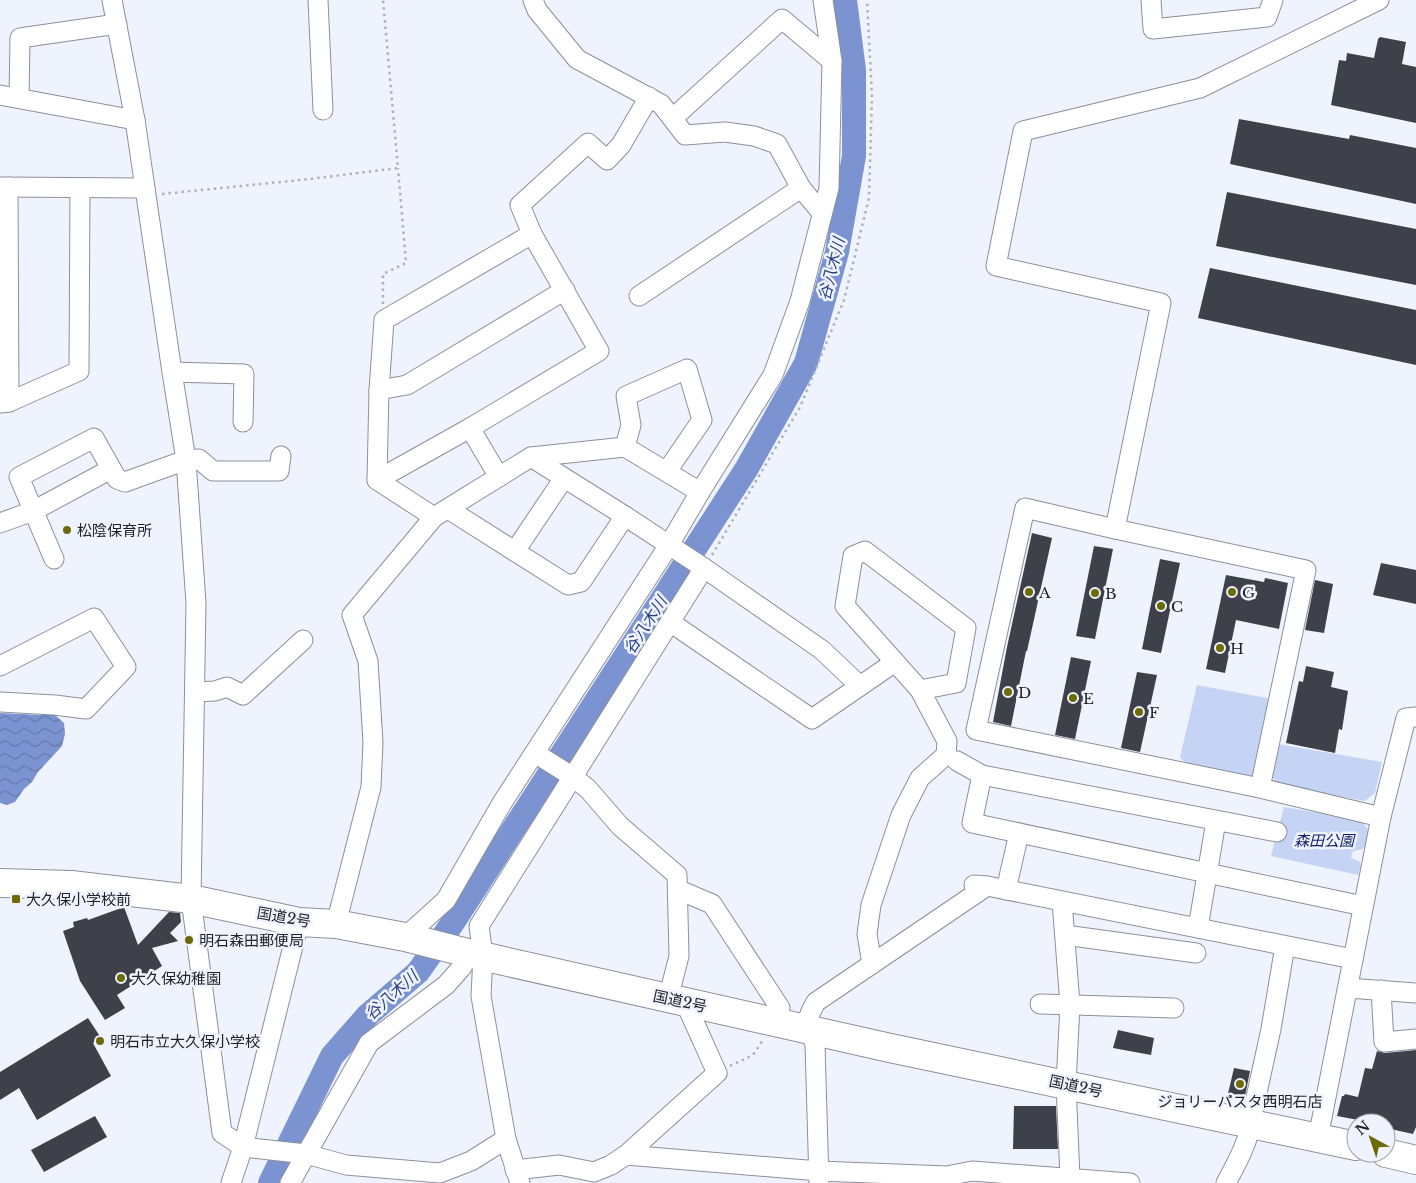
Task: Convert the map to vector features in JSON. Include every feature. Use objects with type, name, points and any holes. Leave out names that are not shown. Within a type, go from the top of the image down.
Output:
[{"type":"highway","name":"国道2号","points":[[0,883],[71,886],[191,900],[299,922],[336,924],[405,937],[890,1048],[1346,1144]]},
{"type":"highway","points":[[1396,1155],[1416,1160]]},
{"type":"street","points":[[112,0],[135,120],[186,460],[196,603],[191,900],[222,1133],[244,1147],[306,1154],[346,1165],[440,1173],[471,1162],[506,1139]]},
{"type":"street","points":[[318,0],[323,110]]},
{"type":"street","points":[[533,0],[536,10],[577,59],[661,104],[686,135],[726,132],[754,136],[777,144],[801,188],[822,213]]},
{"type":"street","points":[[405,937],[446,900],[502,803],[669,545],[773,375],[800,301],[829,188],[832,61],[823,0]]},
{"type":"street","points":[[1151,0],[1153,30],[1267,16],[1273,0]]},
{"type":"street","points":[[1115,530],[1161,303],[996,266],[1023,131],[1200,88],[1379,0]]},
{"type":"street","points":[[673,118],[782,19],[832,61]]},
{"type":"street","points":[[19,98],[20,38],[117,24]]},
{"type":"street","points":[[0,95],[135,120]]},
{"type":"street","points":[[377,480],[470,428],[599,350],[532,234],[520,205],[588,143],[607,160],[621,145],[649,97]]},
{"type":"street","points":[[80,188],[79,371],[4,402],[4,187],[80,188],[146,192]]},
{"type":"street","points":[[639,296],[801,188]]},
{"type":"street","points":[[377,480],[379,390],[384,320],[532,234]]},
{"type":"street","points":[[379,390],[407,385],[565,290]]},
{"type":"street","points":[[624,447],[631,425],[626,396],[687,369],[702,420],[668,471]]},
{"type":"street","points":[[172,372],[244,374],[243,422]]},
{"type":"street","points":[[470,428],[499,477]]},
{"type":"street","points":[[54,559],[19,477],[94,438],[117,480],[125,482],[186,460],[199,459],[212,471],[279,471],[281,456]]},
{"type":"street","points":[[336,924],[370,787],[373,743],[368,660],[352,615],[441,513],[530,457],[624,447],[668,471],[700,492]]},
{"type":"street","points":[[530,457],[704,568],[822,650],[860,686]]},
{"type":"street","points":[[0,523],[33,511],[112,469]]},
{"type":"street","points":[[515,552],[564,478]]},
{"type":"street","points":[[377,480],[515,552],[568,585],[580,582],[625,516]]},
{"type":"street","points":[[1260,788],[1306,570],[1115,530],[1025,508],[976,730],[1260,788],[1381,817]]},
{"type":"street","points":[[872,964],[867,934],[871,905],[901,815],[920,778],[946,755],[947,741],[920,690],[845,606],[853,556],[865,551],[966,628],[956,683],[920,690]]},
{"type":"street","points":[[534,753],[573,777],[588,789],[620,826],[677,875],[679,956],[677,1000],[717,1073],[626,1156],[611,1165],[594,1172],[559,1165],[517,1177],[506,1139],[481,996],[475,954],[479,926],[573,777],[704,568]]},
{"type":"street","points":[[0,666],[94,618],[126,667],[86,709],[0,702]]},
{"type":"street","points":[[670,622],[812,719],[895,662]]},
{"type":"street","points":[[195,692],[227,687],[243,695],[303,640]]},
{"type":"street","points":[[1318,1138],[1381,817],[1406,718],[1416,717]]},
{"type":"street","points":[[958,761],[982,775],[1277,832]]},
{"type":"street","points":[[982,775],[972,822],[1363,906]]},
{"type":"street","points":[[1198,928],[1216,821]]},
{"type":"street","points":[[1006,890],[1019,832]]},
{"type":"street","points":[[819,1177],[815,1044],[808,1029],[808,1016],[816,1002],[980,886],[1353,960]]},
{"type":"street","points":[[678,890],[712,904],[780,1008],[775,1022]]},
{"type":"street","points":[[1062,901],[1070,1005],[1066,1084],[1070,1178]]},
{"type":"street","points":[[231,1183],[244,1147],[299,922]]},
{"type":"street","points":[[1065,935],[1196,953]]},
{"type":"street","points":[[1226,1183],[1240,1157],[1252,1124],[1285,946]]},
{"type":"street","points":[[290,1183],[369,1043],[446,985],[475,954]]},
{"type":"street","points":[[1348,988],[1416,993]]},
{"type":"street","points":[[1381,990],[1384,1042],[1416,1039]]},
{"type":"street","points":[[1040,1004],[1174,1008]]},
{"type":"street","points":[[626,1156],[819,1177],[947,1176],[972,1171],[1130,1183]]},
{"type":"path","points":[[383,0],[406,263],[383,274],[384,320]]},
{"type":"path","points":[[704,568],[800,407],[844,300],[869,198],[872,96],[867,0]]},
{"type":"path","points":[[146,192],[310,179],[398,168]]},
{"type":"path","points":[[717,1073],[753,1055],[775,1022]]},
{"type":"green space","points":[[1197,685],[1267,698],[1271,703],[1256,773],[1249,779],[1186,764],[1180,757]]},
{"type":"green space","points":[[1278,744],[1382,762],[1375,793],[1365,801],[1277,784],[1271,774]]},
{"type":"green space","name":"森田公園","points":[[1284,807],[1360,820],[1369,830],[1366,845],[1362,849],[1353,851],[1351,858],[1359,861],[1361,866],[1358,875],[1271,856]]},
{"type":"water","points":[[0,713],[41,715],[45,713],[55,715],[64,723],[65,734],[62,746],[38,772],[15,802],[7,805],[0,803]]},
{"type":"building","points":[[1380,37],[1406,42],[1402,64],[1416,67],[1416,123],[1331,105],[1339,60],[1346,61],[1347,53],[1374,58]]},
{"type":"building","points":[[1239,119],[1349,139],[1350,135],[1416,148],[1416,204],[1230,164]]},
{"type":"building","points":[[1227,192],[1416,229],[1416,285],[1216,246]]},
{"type":"building","points":[[1210,268],[1416,310],[1416,365],[1198,318]]},
{"type":"building","name":"A","points":[[1032,533],[1052,538],[1011,726],[993,722]]},
{"type":"building","name":"B","points":[[1094,546],[1113,549],[1095,639],[1076,636]]},
{"type":"building","name":"C","points":[[1160,559],[1180,563],[1161,653],[1142,649]]},
{"type":"building","points":[[1381,563],[1416,570],[1416,604],[1373,595]]},
{"type":"building","points":[[1226,575],[1264,582],[1265,578],[1288,583],[1279,629],[1236,620],[1225,673],[1206,669]]},
{"type":"building","points":[[1315,580],[1333,584],[1324,633],[1305,630]]},
{"type":"building","name":"E","points":[[1071,657],[1091,661],[1075,739],[1055,735]]},
{"type":"building","points":[[1306,666],[1334,672],[1331,687],[1348,691],[1342,730],[1339,729],[1335,753],[1286,743],[1299,681],[1303,682]]},
{"type":"building","name":"F","points":[[1137,672],[1157,675],[1140,752],[1121,748]]},
{"type":"building","points":[[124,907],[138,945],[169,912],[180,913],[181,922],[170,933],[178,941],[152,948],[162,966],[117,995],[125,1008],[105,1020],[80,981],[63,931],[74,927],[73,922],[87,918],[88,920]]},
{"type":"building","points":[[88,1018],[101,1038],[93,1043],[111,1076],[37,1120],[19,1088],[0,1100],[0,1072]]},
{"type":"building","points":[[1118,1030],[1154,1038],[1151,1055],[1113,1048]]},
{"type":"building","points":[[1416,1050],[1416,1127],[1413,1134],[1396,1130],[1396,1113],[1346,1113],[1346,1118],[1337,1116],[1342,1096],[1345,1094],[1358,1097],[1365,1068],[1372,1069],[1377,1051],[1385,1053]]},
{"type":"building","points":[[1234,1068],[1250,1071],[1244,1101],[1227,1098]]},
{"type":"building","points":[[1014,1106],[1056,1106],[1058,1149],[1013,1149]]},
{"type":"building","points":[[95,1116],[107,1137],[44,1172],[31,1150]]},
{"type":"waterway","name":"谷八木川","points":[[270,1183],[332,1056],[368,1015],[418,972],[454,921],[747,468],[806,363],[837,252],[854,156],[854,70],[845,0]]},
{"type":"place","name":"松陰保育所","points":[[67,530]]},
{"type":"place","name":"A","points":[[1029,592]]},
{"type":"place","name":"G","points":[[1232,592]]},
{"type":"place","name":"B","points":[[1095,593]]},
{"type":"place","name":"C","points":[[1161,606]]},
{"type":"place","name":"H","points":[[1220,648]]},
{"type":"place","name":"D","points":[[1008,692]]},
{"type":"place","name":"E","points":[[1073,698]]},
{"type":"place","name":"F","points":[[1139,712]]},
{"type":"place","name":"大久保小学校前","points":[[16,899]]},
{"type":"place","name":"明石森田郵便局","points":[[189,940]]},
{"type":"place","name":"大久保幼稚園","points":[[121,978]]},
{"type":"place","name":"明石市立大久保小学校","points":[[100,1041]]},
{"type":"place","name":"ジョリーパスタ西明石店","points":[[1240,1084]]}]
